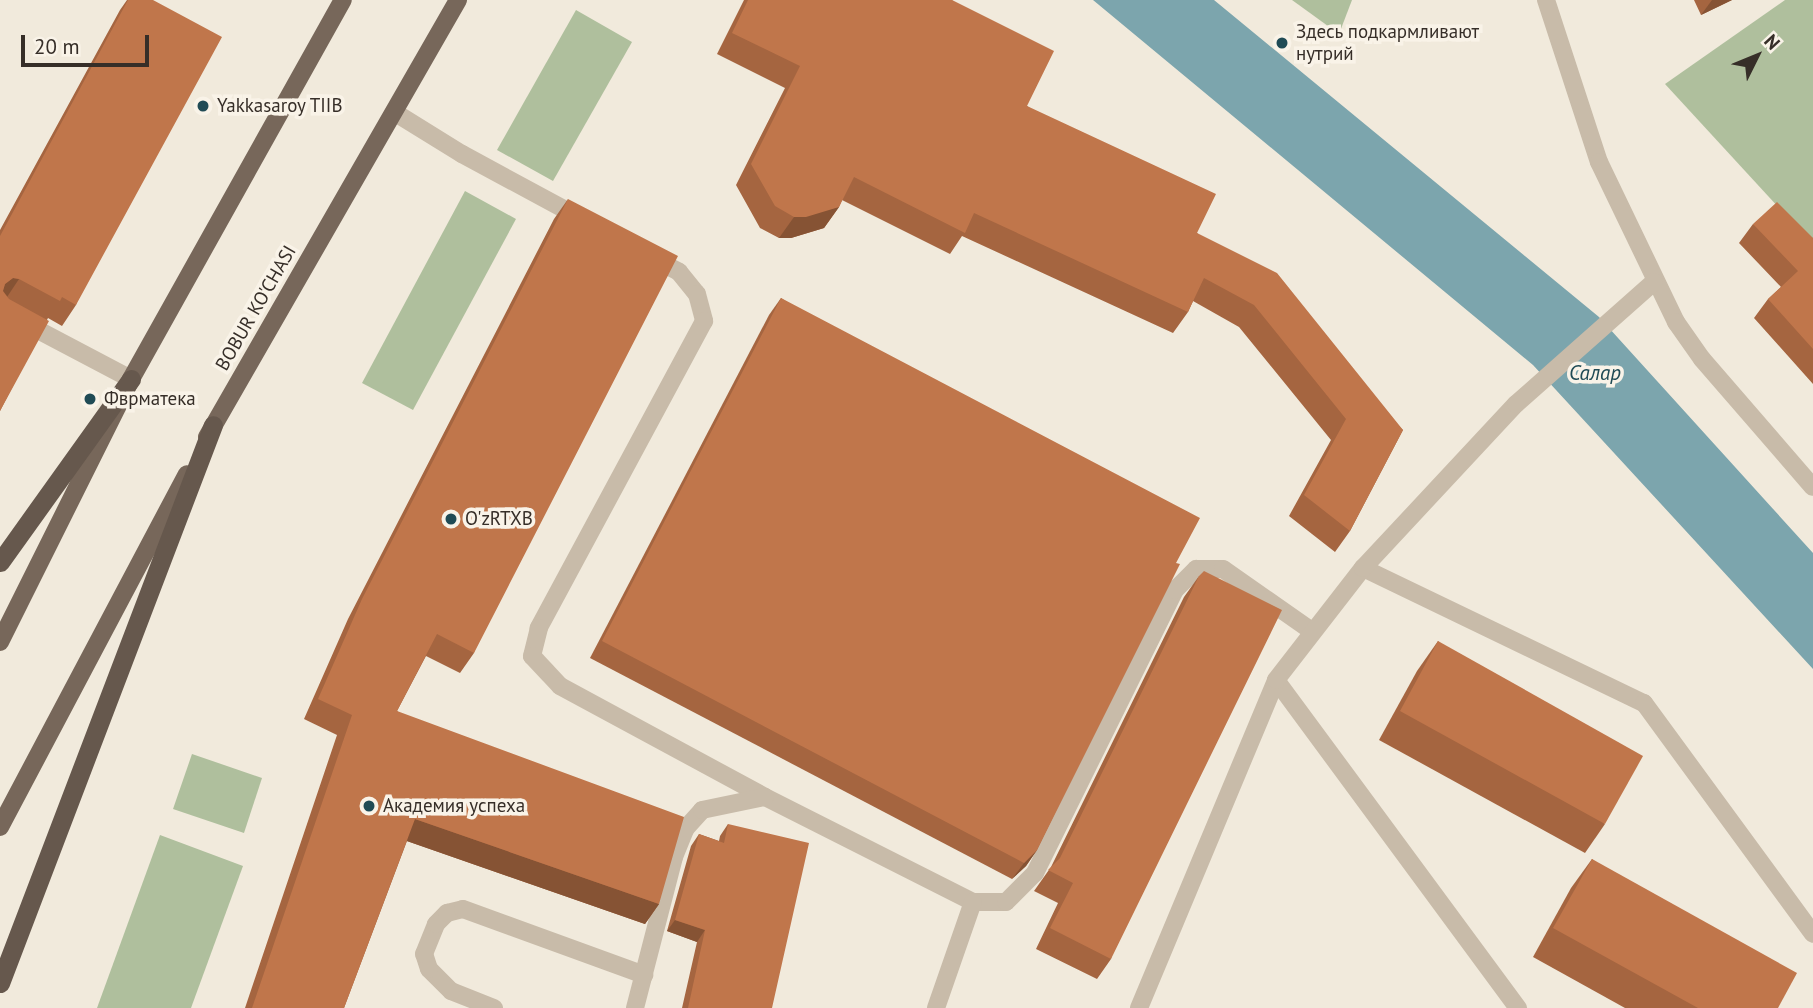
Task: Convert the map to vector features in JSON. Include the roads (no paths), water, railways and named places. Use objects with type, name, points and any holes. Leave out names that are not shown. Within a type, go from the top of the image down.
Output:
[{"type":"highway","points":[[0,562],[131,379]]},
{"type":"highway","points":[[0,983],[213,425]]},
{"type":"main road","points":[[0,642],[131,379],[343,0]]},
{"type":"main road","name":"BOBUR KO'CHASI","points":[[0,827],[213,425],[458,0]]},
{"type":"lane","points":[[1546,0],[1599,162],[1654,282],[1676,322],[1702,359],[1813,487]]},
{"type":"lane","points":[[394,112],[462,155],[595,226]]},
{"type":"lane","points":[[631,246],[680,272],[697,294],[704,321],[540,628],[532,656],[560,686],[765,797],[973,902],[1006,902],[1035,873],[1175,590],[1196,569],[1223,569],[1312,631]]},
{"type":"lane","points":[[1139,1008],[1276,680],[1363,568],[1516,404],[1654,282]]},
{"type":"lane","points":[[0,310],[131,379]]},
{"type":"lane","points":[[1363,568],[1644,703],[1813,934]]},
{"type":"lane","points":[[1276,680],[1518,1008]]},
{"type":"lane","points":[[635,1008],[674,857],[686,828],[702,810],[765,797]]},
{"type":"lane","points":[[936,1008],[973,902]]},
{"type":"lane","points":[[494,1008],[451,991],[429,969],[424,954],[436,924],[447,913],[463,909],[644,975]]},
{"type":"water","name":"Салар","points":[[1093,0],[1214,0],[1599,317],[1813,553],[1813,669],[1533,365]]},
{"type":"place","name":"Здесь подкармливают нутрий","points":[[1282,43]]},
{"type":"place","name":"Yakkasaroy TIIB","points":[[203,106]]},
{"type":"place","name":"Фврматека","points":[[90,399]]},
{"type":"place","name":"O'zRTXB","points":[[451,519]]},
{"type":"place","name":"Академия успеха","points":[[369,806]]}]
